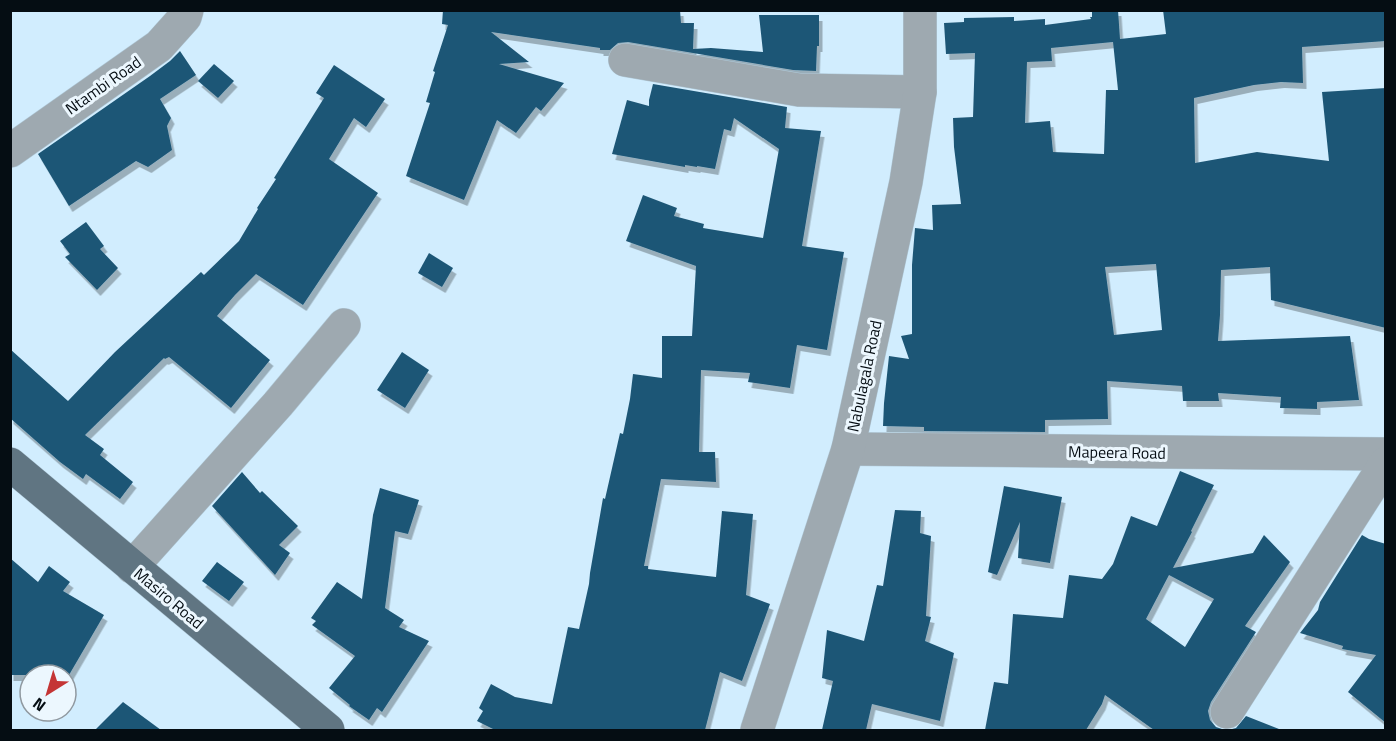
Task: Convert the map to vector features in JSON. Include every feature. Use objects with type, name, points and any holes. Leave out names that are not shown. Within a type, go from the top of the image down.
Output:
[{"type":"main road","name":"Masiro Road","points":[[10,464],[328,730]]},
{"type":"street","name":"Ntambi Road","points":[[10,151],[159,46],[185,17],[187,10]]},
{"type":"street","name":"Nabulagala Road","points":[[757,730],[848,449],[906,182],[920,92],[920,10]]},
{"type":"street","points":[[626,60],[799,90],[920,92]]},
{"type":"street","points":[[132,567],[278,404],[344,325]]},
{"type":"street","name":"Mapeera Road","points":[[848,449],[1386,454]]},
{"type":"street","points":[[1227,712],[1386,463]]},
{"type":"building","points":[[443,10],[680,10],[681,23],[694,23],[693,49],[763,52],[759,15],[819,15],[816,71],[793,70],[628,42],[618,43],[610,50],[600,50],[600,48],[491,32],[529,62],[499,64],[564,83],[541,111],[536,107],[516,133],[497,120],[464,200],[406,176],[430,103],[426,102],[435,72],[433,71],[448,25],[442,24]]},
{"type":"building","points":[[1092,10],[1118,10],[1120,39],[1166,34],[1163,10],[1386,10],[1386,41],[1302,47],[1303,83],[1281,82],[1254,85],[1194,98],[1195,163],[1257,152],[1329,161],[1322,92],[1386,88],[1386,328],[1271,300],[1270,267],[1221,270],[1218,341],[1350,336],[1359,400],[1317,402],[1317,409],[1280,408],[1281,397],[1218,393],[1219,401],[1183,401],[1182,386],[1107,381],[1108,419],[1045,420],[1045,432],[924,431],[924,427],[883,426],[889,356],[909,359],[901,336],[912,334],[912,265],[915,228],[933,230],[932,205],[961,204],[953,118],[973,117],[975,53],[946,54],[944,23],[964,22],[964,18],[1014,17],[1014,21],[1045,19],[1045,25],[1091,19]],"holes":[[[1113,42],[1118,90],[1106,90],[1104,154],[1053,152],[1050,121],[1025,123],[1027,62],[1052,61],[1051,48]],[[1156,264],[1162,330],[1114,335],[1105,267]]]},
{"type":"building","points":[[180,51],[196,75],[160,99],[171,118],[167,126],[172,150],[148,167],[136,161],[69,206],[38,154],[150,76]]},
{"type":"building","points":[[214,64],[234,81],[218,98],[198,81]]},
{"type":"building","points":[[334,65],[385,99],[366,127],[354,118],[329,159],[378,193],[303,305],[256,274],[217,316],[270,360],[231,408],[169,357],[164,358],[85,435],[104,449],[100,455],[133,482],[120,499],[86,474],[83,479],[10,418],[10,349],[68,401],[115,352],[201,272],[204,275],[239,241],[276,179],[274,178],[324,98],[316,93]]},
{"type":"building","points":[[653,84],[787,107],[785,128],[821,131],[802,246],[844,252],[827,350],[797,345],[790,388],[748,382],[750,373],[701,370],[699,452],[715,452],[716,482],[661,479],[644,566],[648,566],[648,569],[716,577],[722,511],[753,514],[746,595],[770,604],[742,681],[720,672],[705,730],[495,730],[477,721],[483,711],[479,708],[491,684],[515,697],[552,704],[568,627],[579,629],[603,498],[605,499],[620,433],[623,434],[633,374],[662,378],[662,336],[692,336],[696,266],[626,241],[643,195],[677,208],[674,216],[704,224],[703,228],[763,238],[779,149],[734,118],[731,131],[724,129],[715,169],[685,165],[685,167],[612,154],[627,100],[649,106]]},
{"type":"building","points":[[86,222],[104,246],[100,249],[118,268],[97,290],[65,257],[70,254],[60,241]]},
{"type":"building","points":[[429,253],[453,268],[442,287],[418,273]]},
{"type":"building","points":[[402,352],[429,370],[405,408],[377,390]]},
{"type":"building","points":[[1180,471],[1214,485],[1173,568],[1253,553],[1264,535],[1290,562],[1245,626],[1256,632],[1211,702],[1208,711],[1210,720],[1216,727],[1225,730],[1154,730],[1105,695],[1086,730],[985,730],[994,682],[1008,684],[1013,614],[1063,618],[1069,575],[1102,579],[1113,564],[1131,516],[1157,526]],"holes":[[[1169,575],[1214,599],[1185,647],[1146,619]]]},
{"type":"building","points":[[242,472],[260,493],[262,491],[298,526],[279,545],[290,553],[275,575],[212,506]]},
{"type":"building","points":[[1004,486],[1062,497],[1050,563],[1018,558],[1020,522],[997,575],[988,572]]},
{"type":"building","points":[[380,488],[419,500],[408,534],[395,531],[385,608],[404,620],[399,627],[429,641],[382,712],[377,708],[369,720],[329,688],[355,656],[312,625],[316,621],[311,618],[337,582],[362,599],[373,515]]},
{"type":"building","points":[[895,510],[921,511],[920,533],[931,536],[926,616],[931,617],[925,641],[954,653],[940,721],[872,704],[866,730],[822,730],[833,681],[822,678],[827,630],[864,641],[877,585],[883,586]]},
{"type":"building","points":[[1362,535],[1386,544],[1386,723],[1348,692],[1376,655],[1342,649],[1343,646],[1300,633],[1318,610],[1320,602]]},
{"type":"building","points":[[10,558],[38,582],[49,566],[70,582],[63,591],[104,615],[76,663],[18,663],[18,675],[10,675]]},
{"type":"building","points":[[217,562],[244,582],[229,601],[202,581]]},
{"type":"building","points":[[123,702],[161,730],[95,730]]},
{"type":"building","points":[[1246,716],[1279,730],[1228,730],[1236,728]]}]
